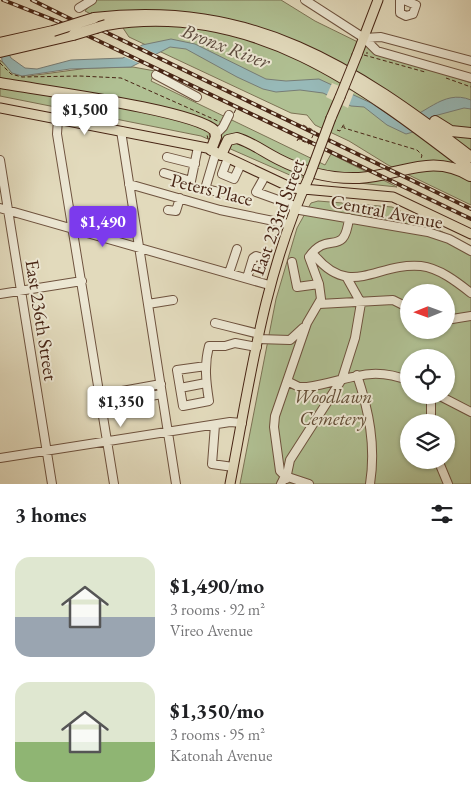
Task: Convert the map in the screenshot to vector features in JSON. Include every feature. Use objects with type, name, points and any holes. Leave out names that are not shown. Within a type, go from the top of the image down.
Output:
[{"type":"highway","points":[[0,52],[7,45],[94,18],[128,9],[164,5]]},
{"type":"highway","points":[[7,45],[73,35],[135,17],[169,14],[203,16],[232,22],[274,37],[314,56],[408,109]]},
{"type":"highway","points":[[272,26],[316,46],[376,83],[428,126],[471,158]]},
{"type":"highway","points":[[0,83],[162,112],[221,128],[219,154]]},
{"type":"highway","points":[[428,126],[452,131],[471,132]]},
{"type":"highway","points":[[428,126],[471,169]]},
{"type":"highway","points":[[219,154],[228,140],[239,138],[290,164],[329,176],[361,178],[439,164],[454,167],[471,176]]},
{"type":"main road","name":"East 233rd Street","points":[[230,484],[269,285],[288,224],[365,54],[364,38],[378,0]]},
{"type":"main road","points":[[0,108],[198,147],[219,154],[288,186],[303,190],[393,197],[471,234]]},
{"type":"street","points":[[79,8],[92,0]]},
{"type":"street","points":[[305,0],[364,38],[377,51],[471,78]]},
{"type":"street","points":[[400,0],[400,13],[406,16],[413,14],[416,5],[404,0]]},
{"type":"street","points":[[364,38],[381,37],[471,62]]},
{"type":"street","points":[[397,56],[401,42]]},
{"type":"street","points":[[156,75],[197,97]]},
{"type":"street","points":[[228,140],[227,133],[221,128],[233,111]]},
{"type":"street","points":[[58,119],[57,134],[114,484]]},
{"type":"street","points":[[121,131],[176,484]]},
{"type":"street","points":[[164,172],[191,181],[198,147]]},
{"type":"street","points":[[219,154],[222,174],[234,179],[241,164]]},
{"type":"street","points":[[219,154],[205,189],[219,192]]},
{"type":"street","points":[[167,156],[195,164]]},
{"type":"street","name":"East 236th Street","points":[[0,160],[4,209],[21,291],[52,484]]},
{"type":"street","name":"Central Avenue","points":[[265,176],[256,192],[295,208],[428,232],[449,239],[471,251]]},
{"type":"street","name":"Peters Place","points":[[129,184],[288,224]]},
{"type":"street","points":[[168,210],[176,211],[180,198]]},
{"type":"street","points":[[4,209],[269,285]]},
{"type":"street","points":[[309,257],[316,248],[324,243],[342,240],[346,236],[349,218]]},
{"type":"street","points":[[229,273],[237,249]]},
{"type":"street","points":[[247,278],[253,258],[256,256],[262,258]]},
{"type":"street","points":[[309,257],[315,256],[336,275],[347,278],[360,279],[390,268],[406,266],[423,267],[450,277],[471,293]]},
{"type":"street","points":[[206,366],[177,370],[183,406],[209,401],[206,366],[209,346],[225,346],[258,340],[290,340],[307,323],[321,299],[319,284],[309,257]]},
{"type":"street","points":[[292,262],[297,287],[319,284]]},
{"type":"street","points":[[281,484],[286,480],[290,460],[305,434],[342,379],[359,324],[361,303],[347,278]]},
{"type":"street","points":[[0,294],[82,282]]},
{"type":"street","points":[[148,304],[173,300]]},
{"type":"street","points":[[319,304],[393,300],[400,304]]},
{"type":"street","points":[[455,319],[471,316]]},
{"type":"street","points":[[215,323],[258,340]]},
{"type":"street","points":[[307,323],[275,416],[274,427],[280,471],[286,480],[309,484]]},
{"type":"street","points":[[287,380],[299,387],[307,388],[357,375],[384,373],[400,378]]},
{"type":"street","points":[[357,375],[370,426],[374,455],[370,484]]},
{"type":"street","points":[[180,388],[206,383]]},
{"type":"street","points":[[100,395],[160,384]]},
{"type":"street","points":[[139,398],[162,394]]},
{"type":"street","points":[[455,404],[471,412]]},
{"type":"street","points":[[0,458],[215,425],[242,423]]},
{"type":"street","points":[[215,425],[212,464],[234,467]]},
{"type":"street","points":[[442,469],[448,484]]},
{"type":"path","points":[[365,54],[430,73]]},
{"type":"path","points":[[0,63],[11,74],[22,77],[80,76],[121,78],[221,128]]},
{"type":"path","points":[[439,76],[471,87]]},
{"type":"path","points":[[337,130],[340,131],[342,123],[344,128],[417,150],[422,155],[418,161]]},
{"type":"path","points":[[297,141],[298,139],[310,144],[315,130],[304,125]]},
{"type":"green space","points":[[95,0],[281,0],[315,21],[368,47],[471,83],[471,205],[388,165],[349,141],[315,125],[307,115],[291,113],[129,37],[121,25],[114,26],[85,11]]},
{"type":"green space","points":[[0,60],[15,74],[29,76],[88,68],[133,67],[155,71],[151,81],[325,165],[331,154],[397,187],[292,176],[201,136],[0,96]]},
{"type":"green space","name":"Woodlawn Cemetery","points":[[318,201],[392,207],[471,246],[471,484],[240,484],[276,299],[297,228],[311,203]]},
{"type":"water","points":[[0,38],[11,58],[25,68],[37,69],[71,60],[123,58],[142,45],[171,39],[195,44],[266,79],[286,81],[319,79],[371,103],[398,121],[407,119],[451,98],[461,97],[471,100],[471,109],[464,108],[434,116],[413,132],[406,134],[387,125],[364,107],[351,106],[323,93],[300,90],[276,92],[263,89],[186,49],[170,47],[131,67],[70,69],[22,76],[12,73],[2,61]]},
{"type":"pier","points":[[138,45],[160,56],[144,65],[122,56]]},
{"type":"pier","points":[[332,83],[354,92],[348,108],[326,97]]},
{"type":"railway","points":[[3,0],[59,22],[471,219]]},
{"type":"railway","points":[[32,0],[97,32]]},
{"type":"railway","points":[[93,26],[471,209]]},
{"type":"water label","name":"Bronx River","points":[[226,46]]}]
